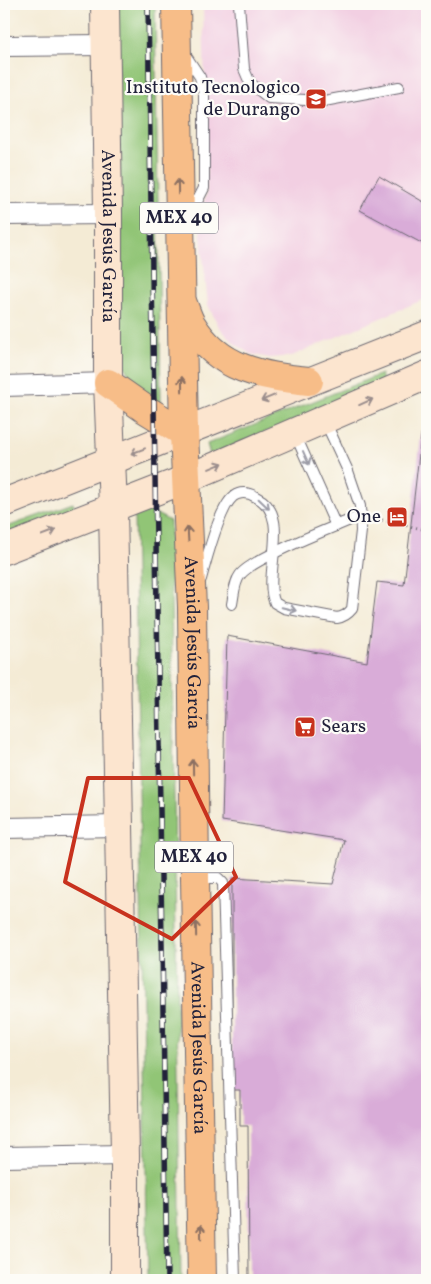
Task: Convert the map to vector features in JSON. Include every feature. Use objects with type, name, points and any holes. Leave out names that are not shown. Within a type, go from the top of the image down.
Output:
[{"type":"main road","name":"Avenida Jesús García","points":[[176,4],[180,298],[192,607],[202,1280]]},
{"type":"main road","points":[[180,298],[192,325],[208,345],[225,360],[246,370],[270,376],[309,381]]},
{"type":"main road","points":[[108,383],[184,433]]},
{"type":"street","name":"Avenida Jesús García","points":[[105,4],[108,383],[113,508],[125,1156],[125,1280]]},
{"type":"street","points":[[4,46],[105,45]]},
{"type":"street","points":[[4,215],[108,214]]},
{"type":"street","points":[[4,503],[427,336]]},
{"type":"street","points":[[4,550],[186,479],[427,375]]},
{"type":"street","points":[[4,386],[108,383]]},
{"type":"street","points":[[4,828],[119,826]]},
{"type":"street","points":[[4,1157],[125,1156]]},
{"type":"lane","points":[[238,4],[244,70],[250,83],[269,98],[324,101],[398,87]]},
{"type":"lane","points":[[192,607],[224,508],[234,495],[240,493],[254,496],[264,501],[274,518],[272,592],[275,603],[284,608],[337,618],[346,616],[352,609],[362,515],[357,494],[348,471],[324,420]]},
{"type":"lane","points":[[294,433],[336,526]]},
{"type":"lane","points":[[232,604],[237,580],[247,568],[274,553],[362,515]]},
{"type":"lane","points":[[195,878],[218,878],[223,883],[234,1280]]},
{"type":"path","points":[[362,515],[427,530]]},
{"type":"highlighted area","points":[[88,778],[189,778],[236,877],[172,939],[65,882]]},
{"type":"shaded area","name":"Instituto Tecnologico de Durango","points":[[203,4],[427,4],[427,298],[292,356],[270,358],[250,354],[234,343],[219,327],[208,305],[199,217],[207,193]]},
{"type":"green space","points":[[117,4],[155,4],[161,402],[144,399],[122,363]]},
{"type":"green space","points":[[381,374],[384,384],[210,455],[207,444]]},
{"type":"green space","points":[[73,503],[76,512],[4,539],[4,528]]},
{"type":"green space","points":[[147,509],[170,521],[181,1280],[148,1280],[134,516]]},
{"type":"building","points":[[379,176],[427,204],[427,246],[360,210]]},
{"type":"building","points":[[422,428],[427,429],[427,1280],[249,1280],[248,1126],[240,1126],[240,1090],[232,1090],[232,878],[333,884],[344,840],[222,821],[227,636],[367,662],[377,582],[404,585]]},
{"type":"railway","points":[[148,4],[167,1280]]},
{"type":"place","name":"Instituto Tecnologico de Durango","points":[[316,99]]},
{"type":"place","name":"One","points":[[397,517]]},
{"type":"place","name":"Sears","points":[[305,727]]}]
